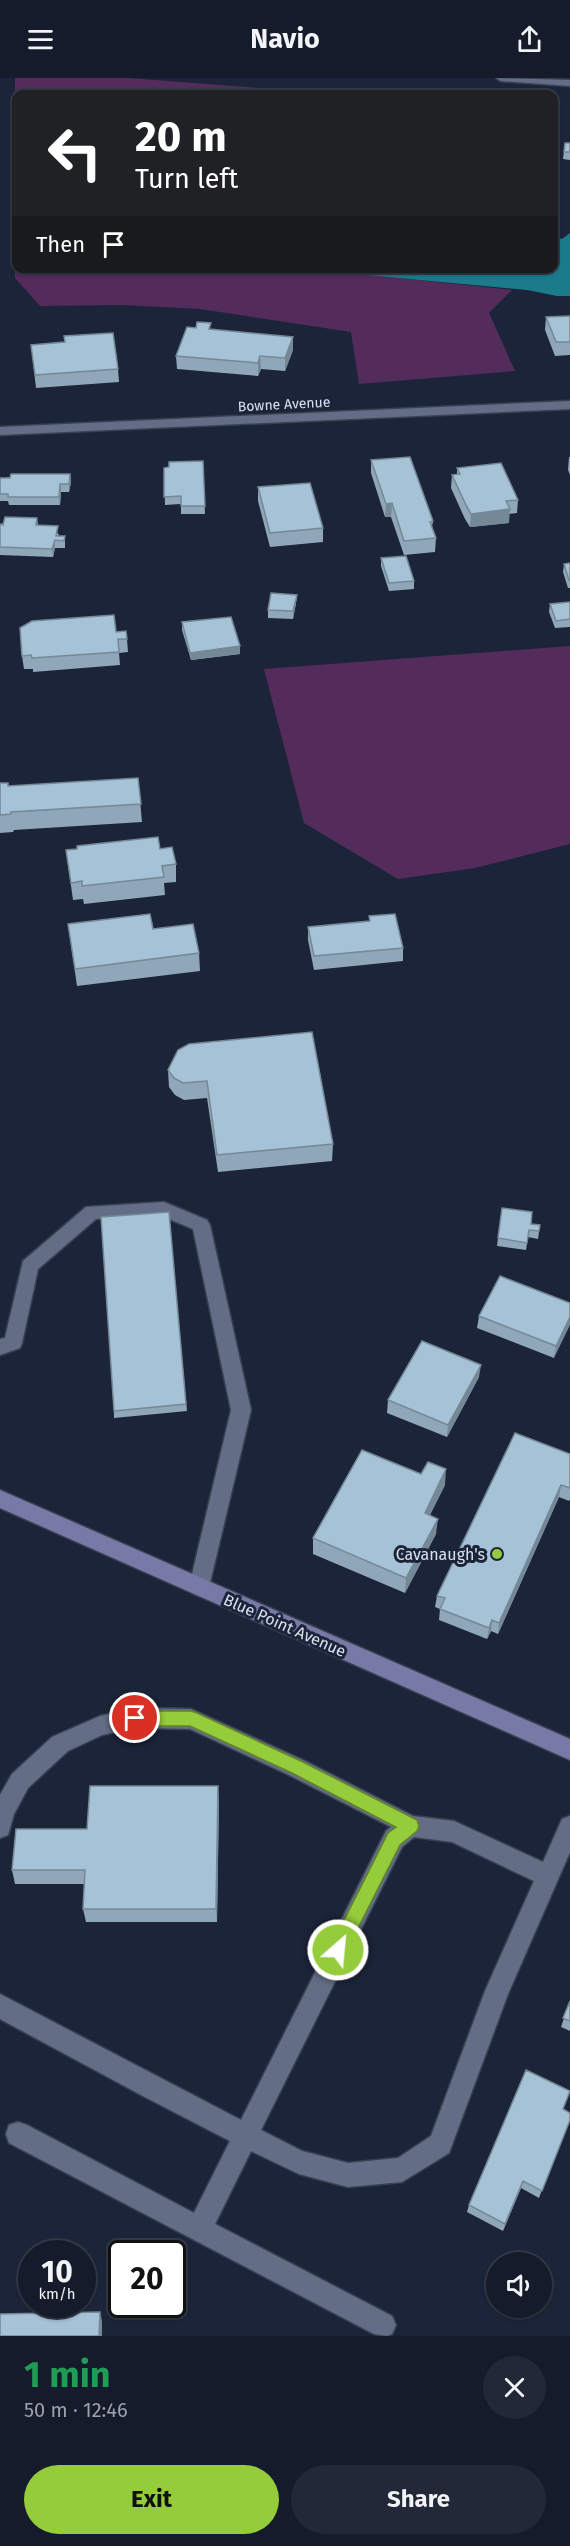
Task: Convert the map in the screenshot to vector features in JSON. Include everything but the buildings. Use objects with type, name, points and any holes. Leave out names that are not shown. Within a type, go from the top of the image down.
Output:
[{"type":"street","points":[[501,78],[570,83]]},
{"type":"street","name":"Bowne Avenue","points":[[0,431],[570,405]]},
{"type":"street","points":[[0,1347],[13,1343],[30,1266],[92,1212],[164,1209],[201,1225],[241,1410],[200,1587]]},
{"type":"street","name":"Blue Point Avenue","points":[[0,1499],[570,1750]]},
{"type":"street","points":[[0,1827],[3,1812],[20,1780],[60,1744],[100,1726],[135,1718],[191,1719],[297,1768],[411,1826],[454,1832],[548,1876]]},
{"type":"street","points":[[199,2229],[394,1839],[411,1826]]},
{"type":"street","points":[[0,2006],[151,2088],[299,2162],[348,2175],[402,2170],[440,2144],[497,1991],[570,1827]]},
{"type":"street","points":[[18,2134],[383,2325]]},
{"type":"shaded area","points":[[15,78],[129,78],[272,90],[15,90]]},
{"type":"shaded area","points":[[570,233],[570,296],[346,273],[558,273],[558,238],[562,239]]},
{"type":"shaded area","points":[[15,273],[350,273],[512,290],[489,313],[515,371],[359,384],[351,332],[200,309],[123,305],[40,306],[15,278]]},
{"type":"shaded area","points":[[570,646],[570,844],[475,868],[398,879],[304,823],[264,669]]},
{"type":"place","name":"Cavanaugh's","points":[[497,1554]]},
{"type":"route","points":[[135,1718],[191,1719],[297,1768],[411,1826],[394,1839],[338,1950]]}]
